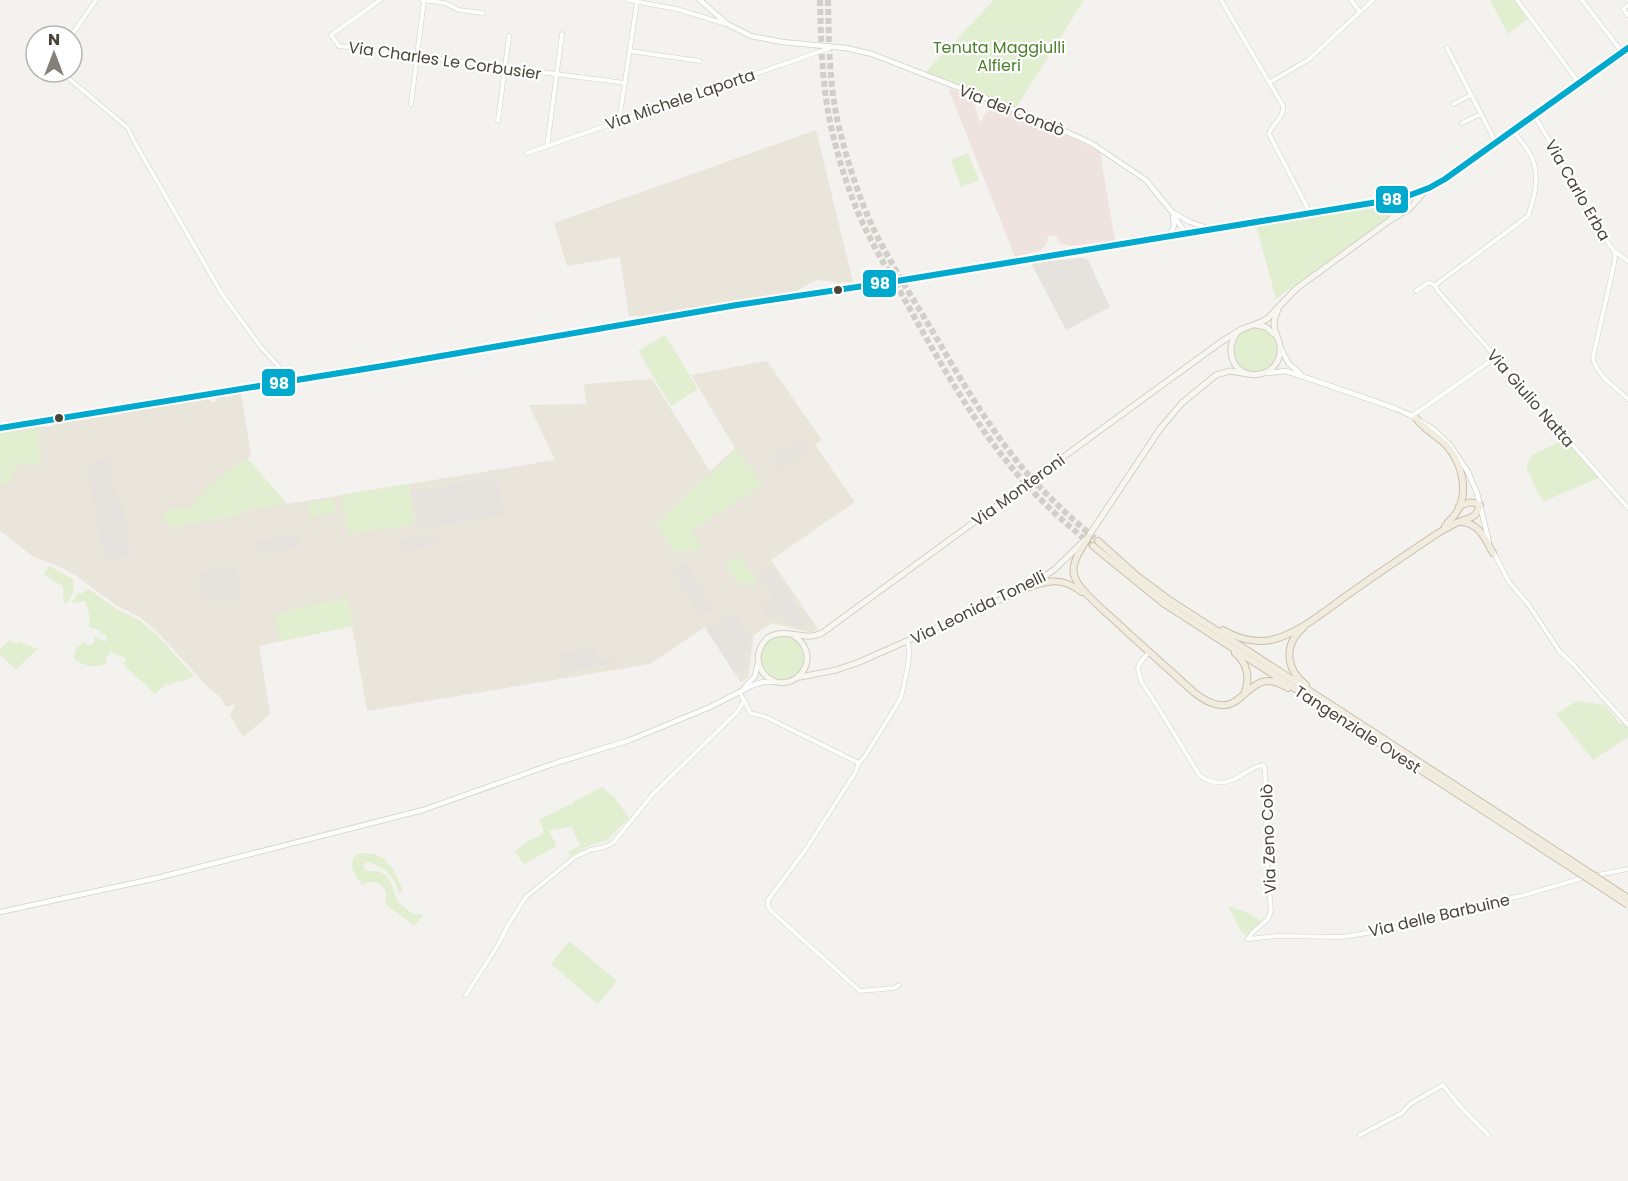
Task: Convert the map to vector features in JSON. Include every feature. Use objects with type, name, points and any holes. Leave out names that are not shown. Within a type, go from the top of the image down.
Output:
[{"type":"highway","points":[[1414,417],[1447,446],[1457,462],[1462,479],[1463,488],[1459,507],[1454,516],[1438,532]]},
{"type":"highway","points":[[1168,599],[1177,602],[1233,636],[1262,641],[1284,636],[1438,532],[1472,517],[1480,506],[1467,502],[1459,507]]},
{"type":"highway","points":[[1456,523],[1465,522],[1477,527],[1493,553]]},
{"type":"highway","points":[[1088,537],[1076,557],[1074,566],[1077,583],[1149,652],[1206,701],[1218,706],[1233,704],[1262,681],[1277,682],[1336,718],[1346,718],[1345,712],[1304,684],[1292,669],[1290,645],[1299,631],[1312,619]]},
{"type":"highway","name":"Tangenziale Ovest","points":[[1346,718],[1194,623],[1141,586],[1095,544],[1168,599],[1346,718],[1628,898]]},
{"type":"highway","points":[[1026,588],[1044,582],[1058,581],[1088,595]]},
{"type":"highway","points":[[1194,623],[1196,627],[1241,659],[1248,676],[1244,694]]},
{"type":"highway","name":"Tangenziale Ovest","points":[[1562,858],[1628,905]]},
{"type":"main road","name":"Via Monteroni","points":[[0,428],[329,375],[737,305],[1402,198],[1445,179],[1628,48]]},
{"type":"main road","name":"Via Monteroni","points":[[758,658],[761,646],[772,636],[786,633],[811,636],[822,633],[1212,349],[1238,331],[1266,318],[1297,288],[1390,219],[1404,212],[1429,188]]},
{"type":"main road","name":"Via Monteroni","points":[[1390,219],[1402,198]]},
{"type":"main road","points":[[1402,198],[1406,203],[1404,212]]},
{"type":"main road","points":[[1383,202],[1392,209],[1390,219]]},
{"type":"main road","points":[[1238,331],[1230,346],[1232,358],[1238,368],[1248,374],[1261,374],[1272,368],[1280,352],[1274,321],[1281,303]]},
{"type":"main road","points":[[1254,325],[1266,327],[1277,337]]},
{"type":"main road","name":"Via Leonida Tonelli","points":[[799,677],[836,670],[857,663],[1026,588],[1055,569],[1088,537],[1160,429],[1182,403],[1216,375],[1230,371],[1248,374]]},
{"type":"main road","points":[[758,658],[763,673],[777,682],[799,677],[807,665],[807,651],[799,639],[793,635]]},
{"type":"street","points":[[79,24],[96,0]]},
{"type":"street","name":"Via Charles Le Corbusier","points":[[380,0],[331,35],[339,46],[625,83]]},
{"type":"street","points":[[411,104],[424,0],[445,3],[459,10],[483,13]]},
{"type":"street","points":[[628,0],[677,9],[727,24]]},
{"type":"street","name":"Via dei Condò","points":[[700,0],[727,24],[751,36],[782,42],[834,46],[872,54],[1031,116],[1091,143],[1146,180],[1187,234]]},
{"type":"street","points":[[1221,0],[1284,109],[1269,130],[1269,134],[1311,213]]},
{"type":"street","points":[[1351,0],[1360,12]]},
{"type":"street","points":[[1270,82],[1308,60],[1373,0]]},
{"type":"street","points":[[1516,0],[1579,82]]},
{"type":"street","points":[[1582,0],[1622,52]]},
{"type":"street","points":[[620,121],[637,2]]},
{"type":"street","points":[[1628,5],[1623,9],[1628,15]]},
{"type":"street","points":[[547,147],[562,34]]},
{"type":"street","points":[[498,121],[509,36]]},
{"type":"street","name":"Via Michele Laporta","points":[[527,153],[834,46]]},
{"type":"street","points":[[1447,48],[1496,143]]},
{"type":"street","points":[[630,51],[700,60]]},
{"type":"street","points":[[76,84],[128,128],[222,294],[260,346],[292,381]]},
{"type":"street","points":[[1454,104],[1471,95]]},
{"type":"street","points":[[1462,123],[1481,114]]},
{"type":"street","name":"Via Carlo Erba","points":[[1534,115],[1591,218],[1614,251],[1628,261]]},
{"type":"street","points":[[1416,291],[1430,283],[1436,286],[1528,216],[1536,183],[1535,169],[1531,156],[1513,131]]},
{"type":"street","points":[[1164,238],[1171,234],[1174,225],[1172,212]]},
{"type":"street","name":"Via dei Condò","points":[[1172,212],[1196,225],[1215,229]]},
{"type":"street","points":[[1614,251],[1613,269],[1593,357],[1594,365],[1598,370],[1628,399]]},
{"type":"street","name":"Via Giulio Natta","points":[[1436,286],[1437,290],[1628,508]]},
{"type":"street","points":[[1280,346],[1286,359],[1294,368],[1310,378]]},
{"type":"street","points":[[1414,417],[1496,357]]},
{"type":"street","points":[[1261,374],[1286,371],[1414,417],[1433,429],[1450,445],[1460,457],[1471,479],[1487,537],[1509,582],[1528,604],[1560,652],[1628,725]]},
{"type":"street","points":[[899,986],[860,991],[773,913],[768,906],[768,900],[806,849],[901,697],[909,654],[908,641]]},
{"type":"street","name":"Via Zeno Colò","points":[[1149,652],[1139,664],[1140,681],[1200,776],[1210,782],[1225,783],[1257,766],[1263,765],[1265,769],[1266,864],[1271,911],[1268,919],[1248,939]]},
{"type":"street","points":[[741,690],[755,676],[758,658]]},
{"type":"street","points":[[0,912],[141,882],[423,810],[553,764],[630,740],[763,682],[777,682]]},
{"type":"street","points":[[741,690],[750,713],[765,717],[859,763]]},
{"type":"street","points":[[466,995],[526,897],[575,857],[613,843],[652,795],[737,712],[744,701]]},
{"type":"street","name":"Via delle Barbuine","points":[[1248,939],[1278,936],[1342,937],[1409,926],[1490,902],[1521,896],[1602,873],[1628,869]]},
{"type":"street","points":[[1360,1135],[1402,1113],[1410,1104],[1443,1085],[1479,1128],[1488,1135]]},
{"type":"shaded area","points":[[948,88],[972,98],[979,121],[982,121],[993,107],[998,107],[1012,111],[1100,152],[1115,241],[1069,246],[1060,243],[1055,235],[1048,236],[1047,243],[1041,250],[1015,257]]},
{"type":"shaded area","points":[[816,130],[853,282],[819,280],[781,297],[639,320],[638,315],[629,317],[620,257],[567,266],[554,223]]},
{"type":"shaded area","points":[[1083,258],[1088,260],[1110,307],[1066,330],[1031,263]]},
{"type":"shaded area","points":[[767,361],[822,440],[815,445],[855,502],[771,560],[818,629],[812,633],[772,623],[754,635],[748,677],[741,683],[705,627],[650,664],[367,711],[352,626],[259,646],[270,714],[243,737],[230,715],[235,706],[233,704],[225,706],[221,698],[140,617],[116,605],[75,575],[32,556],[0,531],[0,431],[19,427],[45,425],[46,427],[207,398],[215,402],[218,396],[241,393],[251,455],[248,459],[287,504],[555,460],[529,405],[586,404],[584,384],[652,379],[710,471],[735,448],[691,375]]},
{"type":"shaded area","points":[[800,438],[808,451],[781,470],[773,457]]},
{"type":"shaded area","points":[[109,459],[112,484],[122,503],[132,556],[105,561],[86,463]]},
{"type":"shaded area","points":[[497,477],[504,515],[421,528],[418,526],[414,499],[416,497],[411,497],[410,492]]},
{"type":"shaded area","points":[[299,534],[301,547],[255,554],[253,542]]},
{"type":"shaded area","points":[[430,534],[431,538],[438,537],[440,544],[407,551],[406,546],[400,547],[399,540]]},
{"type":"shaded area","points":[[686,562],[714,609],[705,614],[703,612],[699,615],[674,572]]},
{"type":"shaded area","points":[[768,564],[808,623],[800,628],[788,625],[780,614],[770,621],[761,607],[774,598],[756,572]]},
{"type":"shaded area","points":[[236,566],[241,597],[204,604],[198,572]]},
{"type":"shaded area","points":[[735,612],[751,638],[746,641],[751,650],[745,654],[748,665],[738,671],[736,668],[733,671],[705,627]]},
{"type":"shaded area","points":[[596,647],[598,659],[611,658],[613,664],[560,672],[557,653]]},
{"type":"green space","name":"Tenuta Maggiulli Alfieri","points":[[994,0],[1084,0],[1016,108],[925,73]]},
{"type":"green space","points":[[1490,0],[1514,0],[1528,19],[1508,34]]},
{"type":"green space","points":[[968,153],[979,180],[961,187],[951,160]]},
{"type":"green space","points":[[1383,204],[1390,207],[1390,213],[1386,219],[1276,299],[1256,225]]},
{"type":"green space","points":[[1255,328],[1264,329],[1271,334],[1276,341],[1276,359],[1271,366],[1264,371],[1255,372],[1246,371],[1239,366],[1234,359],[1233,350],[1234,341],[1239,334],[1246,329]]},
{"type":"green space","points":[[665,335],[698,389],[671,406],[638,351]]},
{"type":"green space","points":[[37,426],[42,462],[16,466],[11,482],[0,485],[0,431]]},
{"type":"green space","points":[[1565,439],[1599,478],[1544,501],[1527,469],[1527,463],[1532,455]]},
{"type":"green space","points":[[736,449],[763,485],[691,531],[702,547],[700,550],[675,554],[656,524]]},
{"type":"green space","points":[[248,459],[287,504],[244,511],[244,514],[171,528],[162,517],[172,509],[188,509],[215,481]]},
{"type":"green space","points":[[409,484],[415,524],[348,535],[341,495]]},
{"type":"green space","points":[[334,498],[336,512],[310,517],[307,503]]},
{"type":"green space","points":[[738,555],[756,580],[754,586],[737,583],[727,567],[727,563]]},
{"type":"green space","points":[[49,566],[73,579],[74,592],[68,603],[64,603],[62,585],[44,574]]},
{"type":"green space","points":[[89,589],[116,609],[139,620],[157,635],[194,676],[170,685],[166,684],[155,694],[123,664],[127,659],[111,652],[105,658],[107,663],[99,666],[86,665],[74,659],[75,650],[84,642],[91,646],[94,637],[106,642],[106,634],[101,635],[99,630],[89,627],[89,613],[85,601],[72,603],[78,592],[81,594]]},
{"type":"green space","points":[[348,598],[353,626],[281,641],[274,617],[300,607]]},
{"type":"green space","points":[[783,636],[799,642],[805,658],[799,674],[783,680],[767,674],[761,658],[767,642]]},
{"type":"green space","points":[[9,640],[38,649],[16,669],[0,655],[0,649]]},
{"type":"green space","points":[[1577,701],[1605,705],[1620,724],[1623,722],[1628,728],[1628,737],[1593,760],[1556,714]]},
{"type":"green space","points":[[602,787],[614,797],[629,818],[607,840],[588,846],[571,856],[568,852],[580,845],[571,826],[549,831],[557,846],[524,864],[515,852],[528,841],[543,834],[539,820],[574,804],[573,802]]},
{"type":"green space","points":[[362,853],[379,856],[389,864],[403,891],[399,893],[394,881],[384,869],[367,862],[363,865],[366,871],[386,875],[399,903],[412,914],[422,914],[423,916],[414,925],[386,905],[386,892],[382,885],[369,882],[362,885],[355,875],[352,864],[354,856]]},
{"type":"green space","points":[[1228,906],[1248,913],[1263,922],[1246,936],[1240,930]]},
{"type":"green space","points":[[569,941],[617,981],[598,1004],[551,964]]},
{"type":"tunnel","points":[[820,0],[824,82],[832,131],[851,194],[871,239],[944,369],[1001,454],[1035,494],[1093,546]]},
{"type":"tunnel","points":[[828,0],[830,68],[837,118],[855,183],[874,230],[954,368],[1000,439],[1043,490],[1098,541]]},
{"type":"transit line","name":"98","points":[[0,428],[389,365],[737,305],[1402,198],[1445,179],[1628,48]]}]
